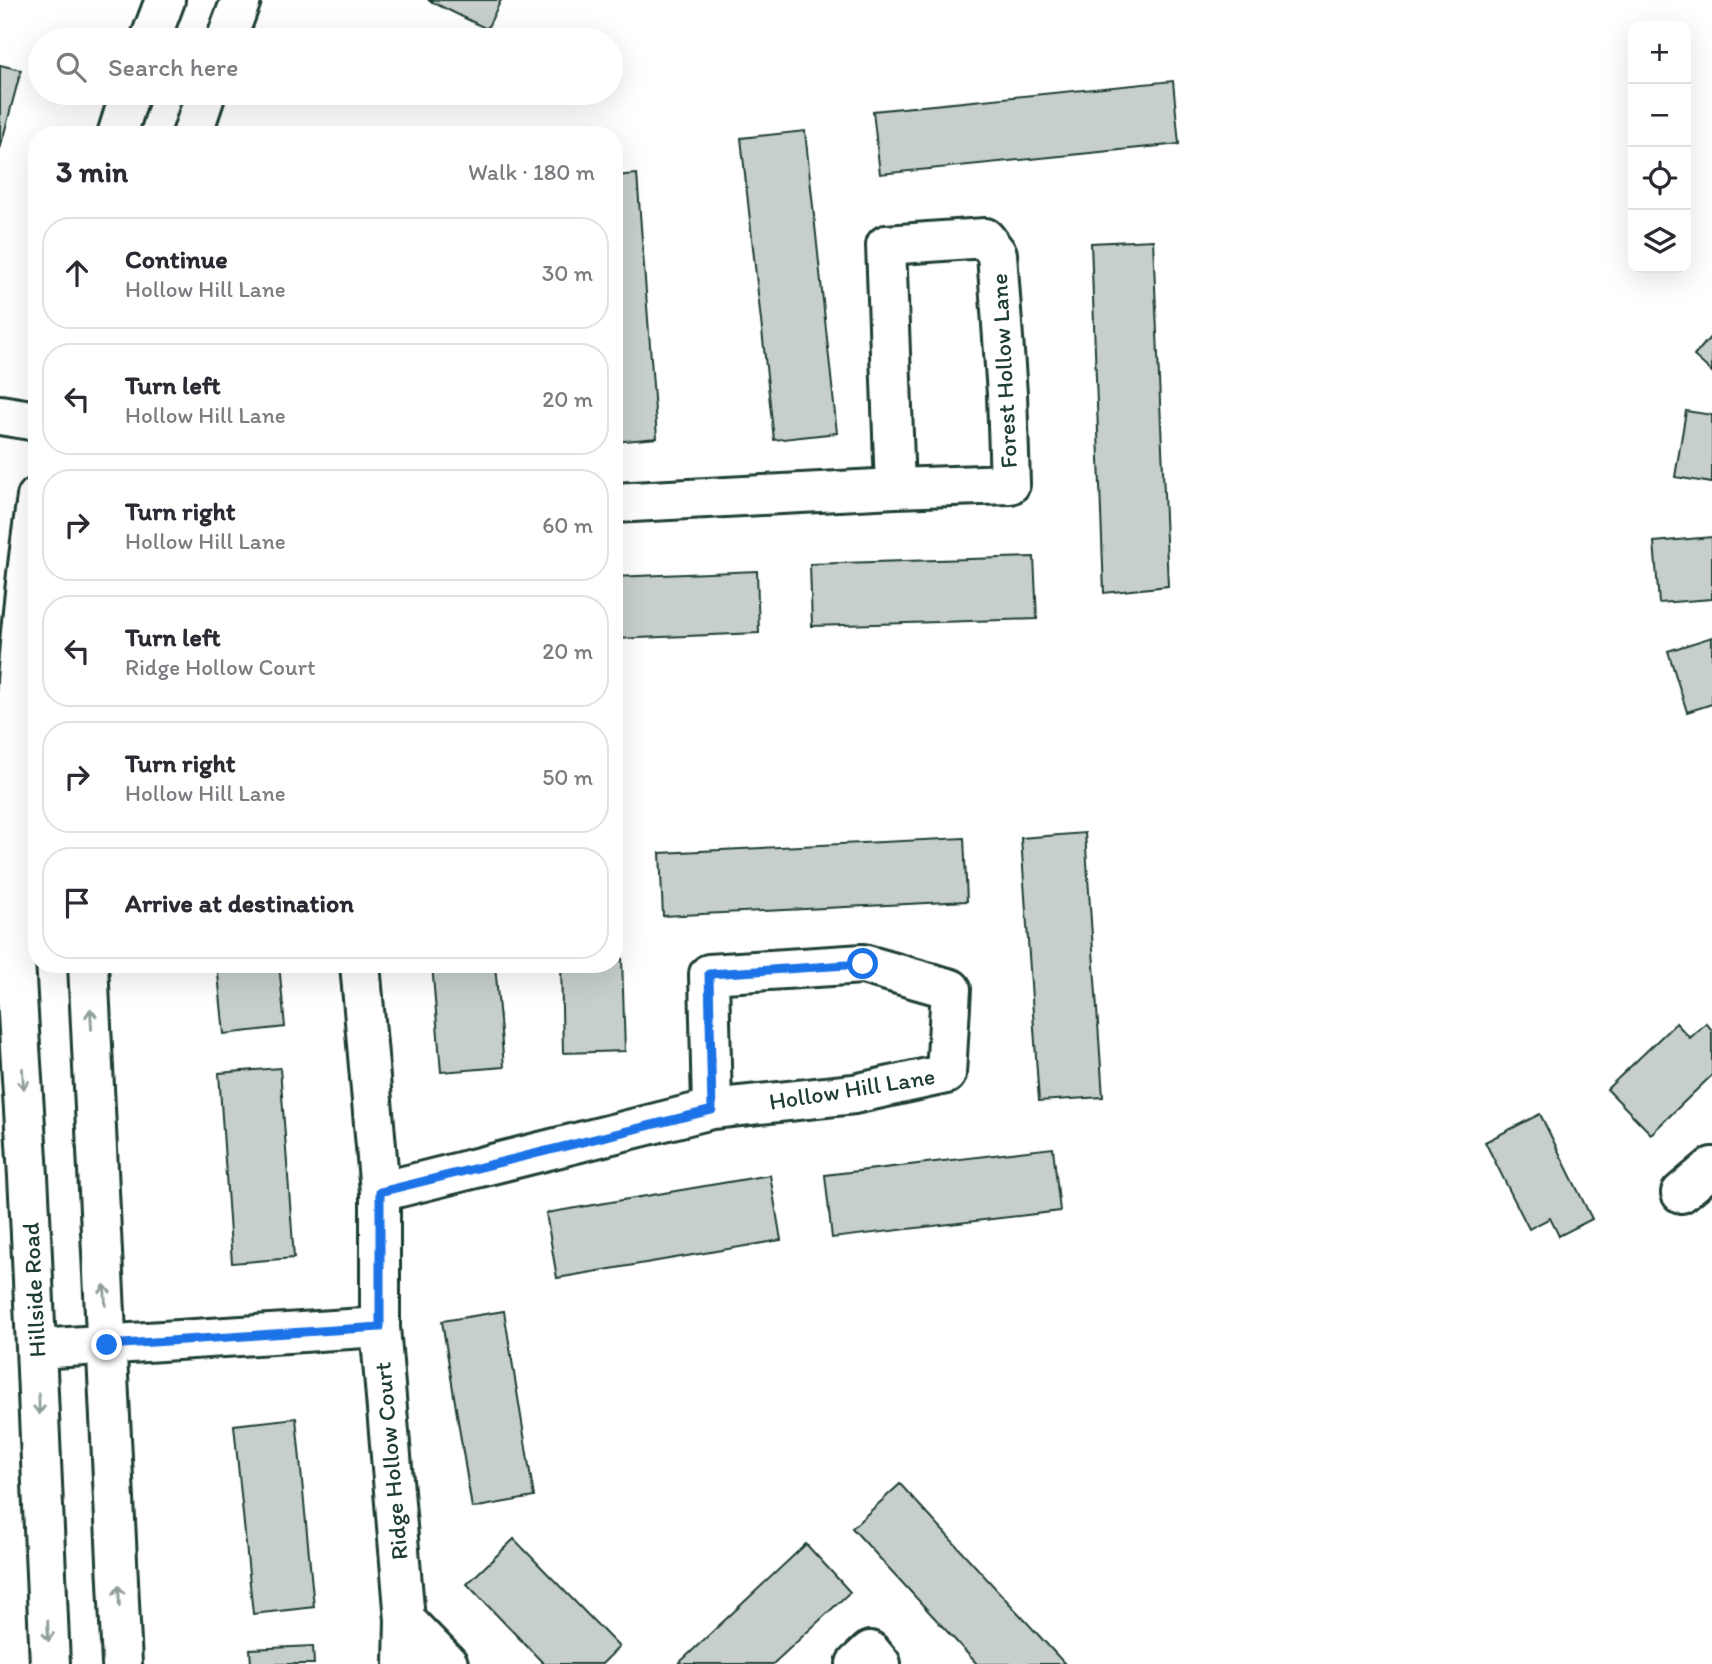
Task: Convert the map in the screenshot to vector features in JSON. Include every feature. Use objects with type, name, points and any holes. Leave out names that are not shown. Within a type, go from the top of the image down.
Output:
[{"type":"street","points":[[154,28],[165,0]]},
{"type":"street","points":[[231,28],[242,0]]},
{"type":"street","points":[[120,126],[126,105]]},
{"type":"street","points":[[195,126],[202,105]]},
{"type":"street","name":"Forest Hollow Lane","points":[[623,502],[1010,484],[997,254],[985,238],[886,245],[895,488]]},
{"type":"street","points":[[0,415],[28,420]]},
{"type":"street","name":"Hillside Road","points":[[28,563],[17,676],[12,791],[13,904],[37,1349],[50,1664]]},
{"type":"street","name":"Hollow Hill Lane","points":[[380,1192],[712,1110],[854,1094],[946,1074],[951,989],[863,964],[709,974],[712,1110]]},
{"type":"street","points":[[88,973],[122,1664]]},
{"type":"street","name":"Ridge Hollow Court","points":[[361,973],[380,1192],[380,1327],[405,1620],[404,1664]]},
{"type":"street","points":[[1681,1193],[1712,1167]]},
{"type":"street","points":[[37,1349],[380,1327]]},
{"type":"street","points":[[405,1620],[449,1664]]},
{"type":"street","points":[[856,1664],[870,1651],[881,1664]]},
{"type":"building","points":[[428,0],[501,0],[487,28]]},
{"type":"building","points":[[0,65],[21,70],[0,149]]},
{"type":"building","points":[[1173,81],[1179,144],[880,174],[873,111]]},
{"type":"building","points":[[805,131],[837,433],[774,440],[741,138]]},
{"type":"building","points":[[637,174],[657,438],[623,441],[623,175]]},
{"type":"building","points":[[1153,240],[1168,586],[1104,593],[1091,243]]},
{"type":"building","points":[[1712,335],[1712,372],[1694,356]]},
{"type":"building","points":[[1686,411],[1712,415],[1712,483],[1675,477]]},
{"type":"building","points":[[1712,537],[1712,599],[1659,603],[1654,542]]},
{"type":"building","points":[[1034,557],[1037,619],[812,626],[810,564]]},
{"type":"building","points":[[757,571],[759,633],[623,639],[623,577]]},
{"type":"building","points":[[1712,637],[1712,704],[1687,712],[1668,651]]},
{"type":"building","points":[[1085,833],[1103,1097],[1039,1101],[1021,838]]},
{"type":"building","points":[[964,838],[967,901],[663,916],[660,853]]},
{"type":"building","points":[[218,973],[280,973],[285,1027],[224,1034]]},
{"type":"building","points":[[433,973],[496,973],[504,1067],[441,1072]]},
{"type":"building","points":[[561,973],[622,973],[625,1051],[563,1053]]},
{"type":"building","points":[[1676,1023],[1690,1038],[1706,1023],[1712,1030],[1712,1075],[1651,1134],[1607,1089]]},
{"type":"building","points":[[280,1068],[294,1258],[232,1263],[219,1073]]},
{"type":"building","points":[[1540,1114],[1592,1219],[1559,1236],[1550,1218],[1529,1229],[1485,1142]]},
{"type":"building","points":[[1053,1148],[1060,1211],[832,1238],[825,1175]]},
{"type":"building","points":[[770,1175],[781,1240],[557,1278],[546,1213]]},
{"type":"building","points":[[504,1311],[534,1497],[472,1508],[442,1321]]},
{"type":"building","points":[[296,1418],[314,1607],[253,1614],[234,1425]]},
{"type":"building","points":[[900,1484],[1065,1664],[977,1664],[852,1528]]},
{"type":"building","points":[[514,1539],[619,1647],[602,1664],[544,1664],[467,1584]]},
{"type":"building","points":[[806,1544],[850,1592],[773,1664],[678,1664]]},
{"type":"building","points":[[313,1646],[314,1664],[251,1664],[250,1649]]},
{"type":"route","points":[[107,1345],[380,1327],[380,1192],[712,1110],[709,974],[863,964]]}]
